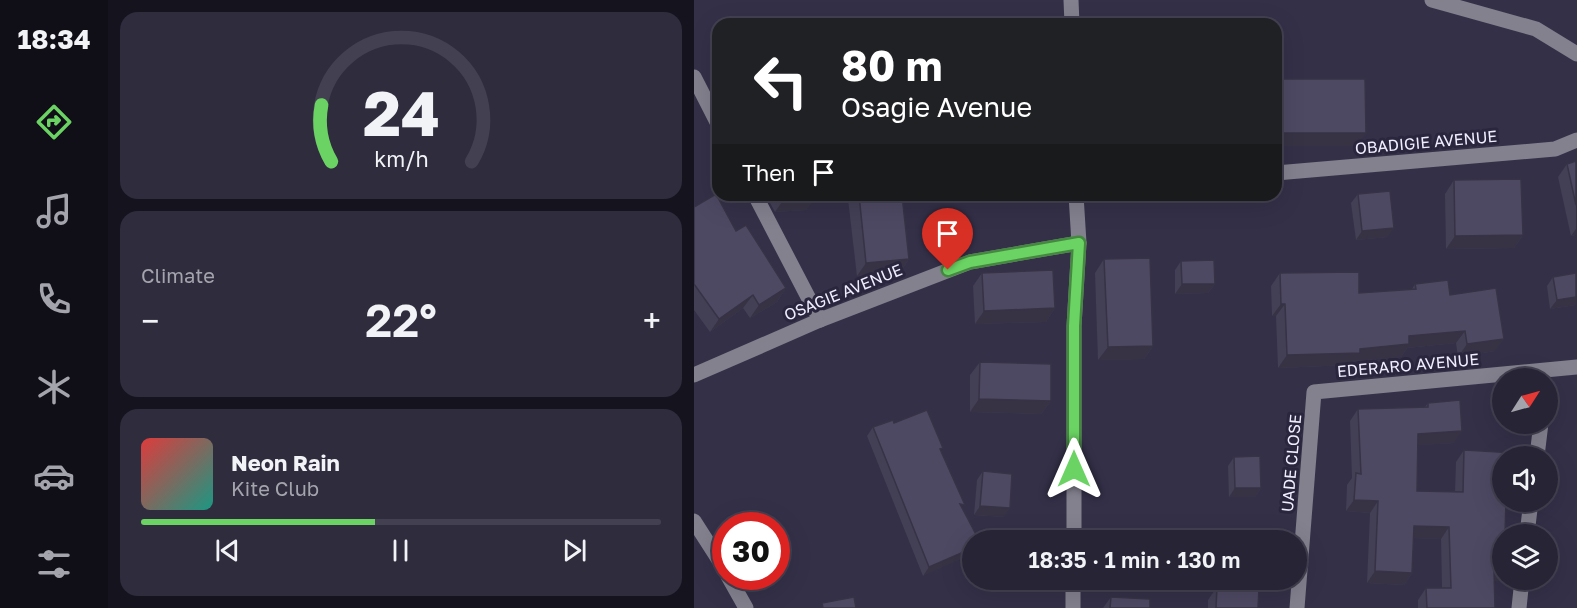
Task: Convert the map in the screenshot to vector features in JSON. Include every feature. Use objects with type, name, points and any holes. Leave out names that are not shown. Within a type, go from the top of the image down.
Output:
[{"type":"street","points":[[1071,0],[1072,18]]},
{"type":"street","points":[[1432,0],[1536,29],[1576,54]]},
{"type":"street","points":[[694,77],[712,112]]},
{"type":"street","name":"OBADIGIE AVENUE","points":[[1282,172],[1555,149],[1576,140]]},
{"type":"street","points":[[758,201],[820,320]]},
{"type":"street","points":[[1074,530],[1074,326],[1079,243],[1076,201]]},
{"type":"street","name":"OSAGIE AVENUE","points":[[694,375],[820,320],[970,262],[1079,243]]},
{"type":"street","name":"EDERARO AVENUE","points":[[1558,372],[1576,368]]},
{"type":"street","name":"EDERARO AVENUE","points":[[1314,392],[1492,378]]},
{"type":"street","name":"UADE CLOSE","points":[[1297,608],[1314,392]]},
{"type":"street","points":[[694,521],[712,549]]},
{"type":"street","points":[[736,590],[746,608]]},
{"type":"street","points":[[1073,608],[1074,590]]},
{"type":"street","points":[[1519,608],[1521,590]]},
{"type":"building","points":[[1282,79],[1365,79],[1366,133],[1282,133]]},
{"type":"building","points":[[1576,161],[1576,205],[1567,164]]},
{"type":"building","points":[[1521,179],[1523,235],[1455,236],[1454,180]]},
{"type":"building","points":[[1390,191],[1394,228],[1362,231],[1358,194]]},
{"type":"building","points":[[712,196],[712,201],[720,201],[736,231],[746,225],[786,288],[759,305],[753,295],[719,319],[694,284],[694,207]]},
{"type":"building","points":[[860,201],[903,201],[909,259],[866,263]]},
{"type":"building","points":[[1150,258],[1153,346],[1108,347],[1104,259]]},
{"type":"building","points":[[1214,260],[1215,284],[1182,284],[1181,261]]},
{"type":"building","points":[[1053,270],[1055,308],[984,311],[982,273]]},
{"type":"building","points":[[1359,272],[1359,293],[1416,289],[1415,284],[1448,280],[1450,295],[1496,288],[1504,339],[1467,344],[1465,331],[1409,336],[1409,344],[1360,349],[1360,353],[1287,355],[1285,304],[1281,304],[1280,273]]},
{"type":"building","points":[[1576,273],[1576,297],[1557,300],[1553,277]]},
{"type":"building","points":[[980,362],[1051,364],[1051,401],[979,399]]},
{"type":"building","points":[[1460,400],[1462,431],[1418,434],[1417,491],[1463,492],[1464,450],[1492,452],[1492,512],[1506,512],[1505,524],[1492,524],[1492,590],[1495,590],[1495,608],[1427,608],[1426,588],[1451,588],[1449,527],[1414,526],[1412,573],[1375,571],[1378,501],[1354,500],[1356,473],[1361,474],[1358,409],[1428,407],[1428,403]]},
{"type":"building","points":[[927,410],[943,448],[940,449],[965,505],[960,504],[974,530],[962,530],[962,553],[929,567],[873,427],[893,420],[894,423]]},
{"type":"building","points":[[1260,456],[1261,488],[1235,488],[1234,457]]},
{"type":"building","points":[[983,471],[1012,474],[1010,508],[980,506]]},
{"type":"building","points":[[1217,590],[1259,590],[1258,608],[1216,608]]},
{"type":"building","points":[[854,597],[856,608],[823,608],[822,603]]},
{"type":"building","points":[[1111,597],[1150,599],[1150,608],[1110,608]]},
{"type":"route","points":[[948,270],[970,262],[1079,243],[1074,326],[1074,469]]}]
